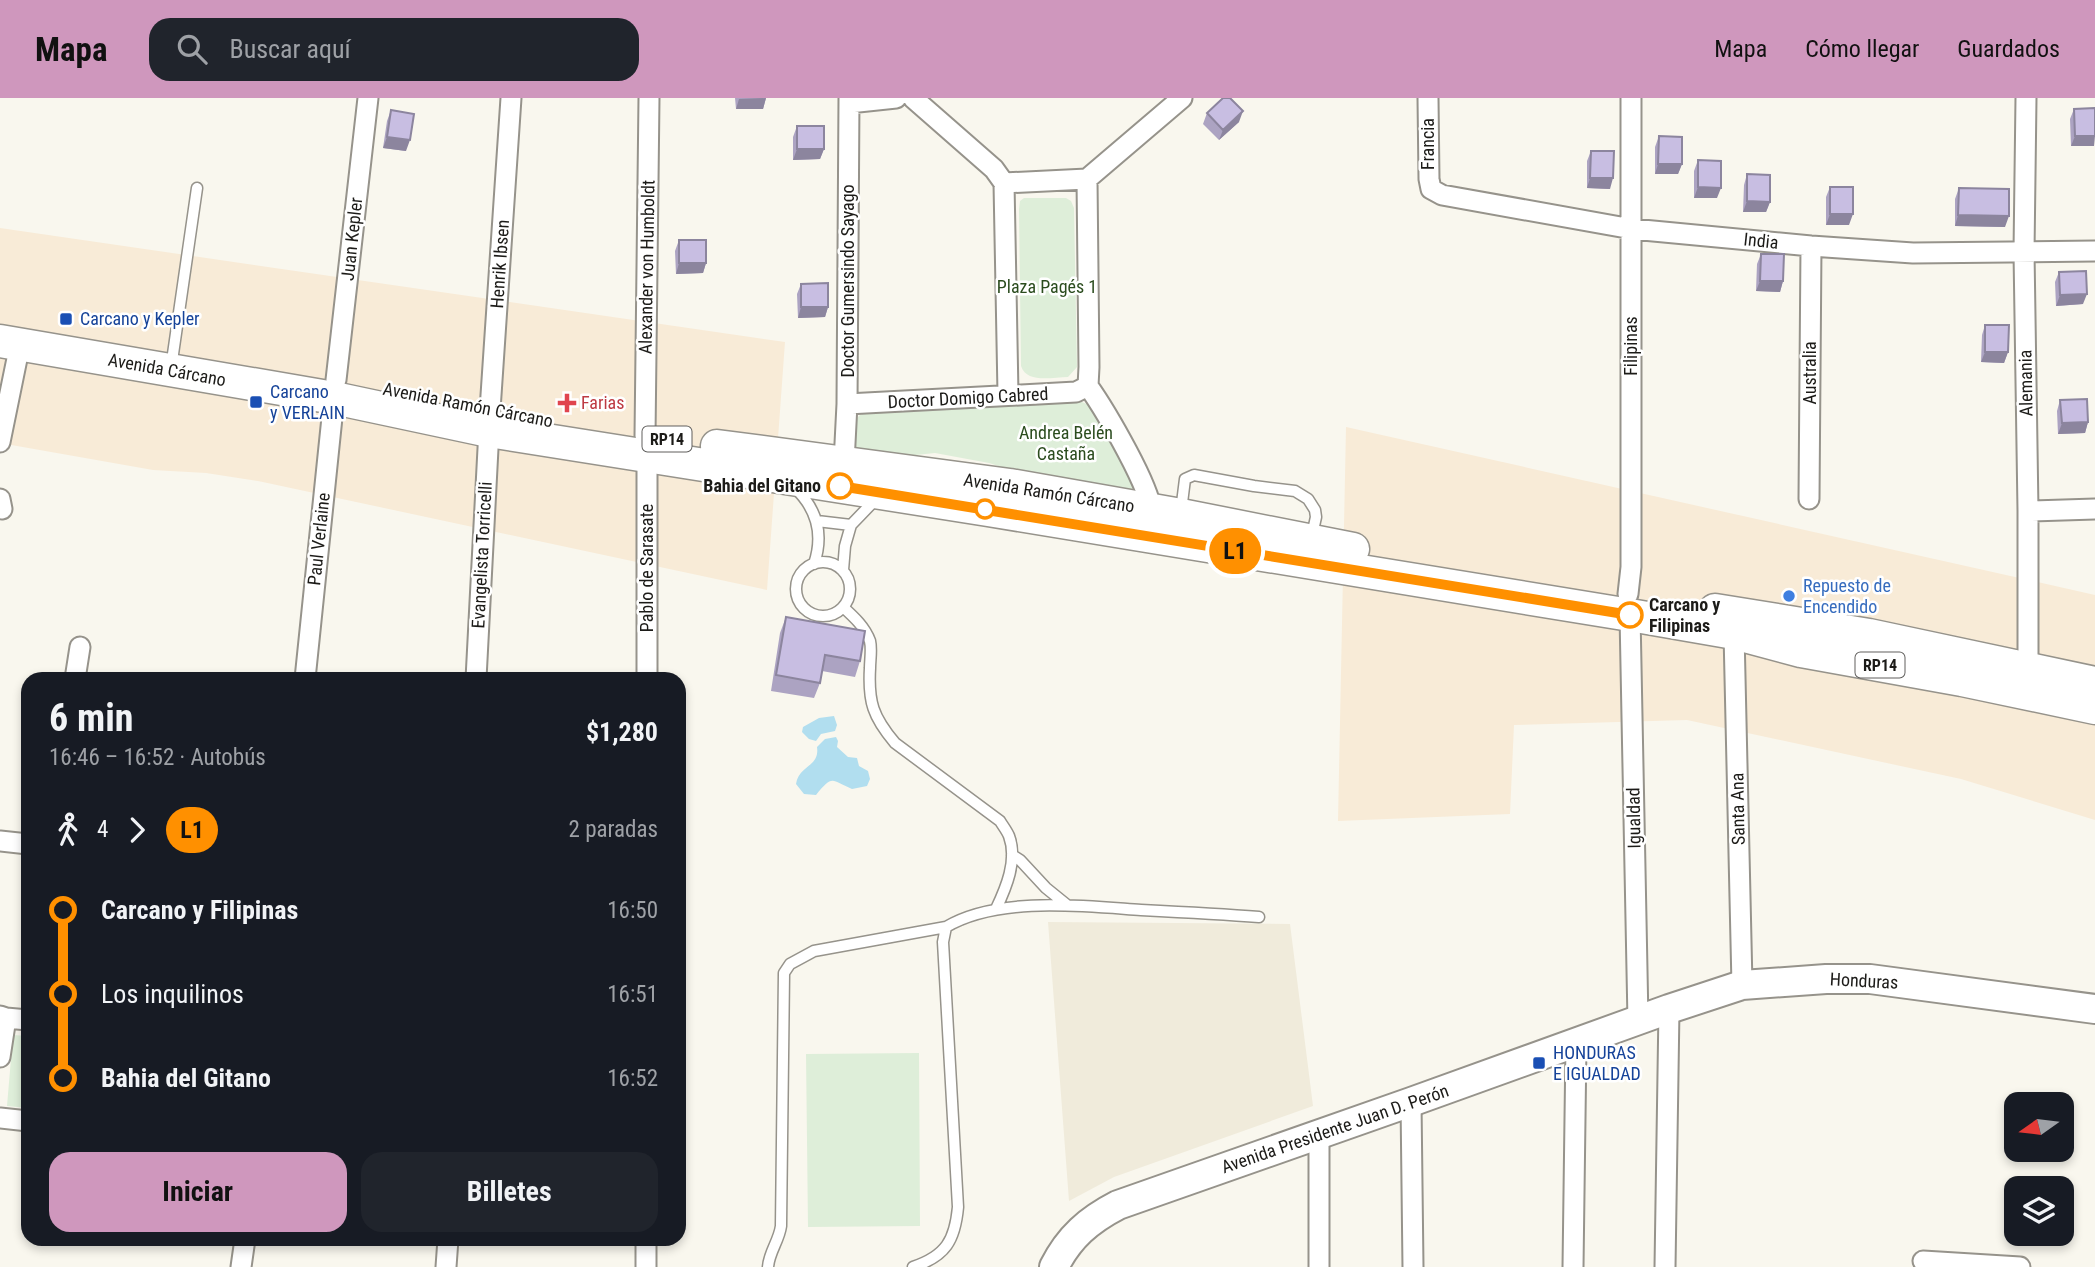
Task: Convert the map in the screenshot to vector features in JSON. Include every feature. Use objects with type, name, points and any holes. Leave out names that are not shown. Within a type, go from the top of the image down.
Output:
[{"type":"main road","name":"Avenida Cárcano","points":[[7,336],[335,389]]},
{"type":"main road","name":"Avenida Ramón Cárcano","points":[[7,336],[173,354],[489,421],[646,446],[784,478],[988,510],[1161,521]]},
{"type":"main road","name":"Avenida Ramón Cárcano","points":[[646,446],[844,463],[1010,485],[1308,552]]},
{"type":"main road","name":"RP14","points":[[1308,552],[1629,605],[1869,635],[2095,683]]},
{"type":"main road","name":"RP14","points":[[1629,605],[1801,651],[1975,682],[2095,708]]},
{"type":"main road","name":"Honduras","points":[[1638,1021],[1742,985],[1826,979],[1912,983],[2095,1009]]},
{"type":"main road","name":"Avenida Presidente Juan D. Perón","points":[[1054,1267],[1062,1250],[1077,1231],[1095,1216],[1118,1205],[1638,1021]]},
{"type":"street","name":"Juan Kepler","points":[[335,389],[368,98]]},
{"type":"street","name":"Henrik Ibsen","points":[[489,421],[511,98]]},
{"type":"street","name":"Alexander von Humboldt","points":[[646,446],[649,98]]},
{"type":"street","points":[[849,100],[896,98]]},
{"type":"street","points":[[913,98],[994,169],[1004,183],[1008,394]]},
{"type":"street","points":[[1004,183],[1087,179],[1182,98]]},
{"type":"street","name":"Francia","points":[[1428,98],[1429,179],[1432,189]]},
{"type":"street","name":"Filipinas","points":[[1629,605],[1631,98]]},
{"type":"street","name":"Alemania","points":[[2026,98],[2024,252],[2028,668]]},
{"type":"street","name":"Doctor Gumersindo Sayago","points":[[844,463],[847,404],[849,100]]},
{"type":"street","points":[[1087,179],[1088,387],[1106,414],[1161,521]]},
{"type":"street","name":"India","points":[[1432,189],[1442,195],[1632,229],[1811,246],[1913,253],[2095,251]]},
{"type":"street","name":"Australia","points":[[1809,499],[1811,246]]},
{"type":"street","points":[[0,442],[7,336]]},
{"type":"street","name":"Doctor Domigo Cabred","points":[[847,404],[1076,392],[1088,387]]},
{"type":"street","name":"Paul Verlaine","points":[[306,672],[335,389]]},
{"type":"street","name":"Evangelista Torricelli","points":[[476,672],[489,421]]},
{"type":"street","name":"Pablo de Sarasate","points":[[646,446],[647,672]]},
{"type":"street","points":[[2028,511],[2095,509]]},
{"type":"street","name":"Igualdad","points":[[1629,605],[1638,1021]]},
{"type":"street","name":"Santa Ana","points":[[1734,634],[1742,985]]},
{"type":"street","points":[[76,672],[80,647]]},
{"type":"street","points":[[0,841],[21,843]]},
{"type":"street","points":[[1665,1267],[1669,1009]]},
{"type":"street","points":[[0,1057],[3,1017],[21,1019]]},
{"type":"street","points":[[1573,1267],[1576,1044]]},
{"type":"street","points":[[1411,1102],[1413,1267]]},
{"type":"street","points":[[0,1118],[21,1120]]},
{"type":"street","points":[[1319,1134],[1319,1267]]},
{"type":"street","points":[[241,1267],[244,1246]]},
{"type":"street","points":[[446,1267],[448,1246]]},
{"type":"street","points":[[646,1246],[646,1267]]},
{"type":"street","points":[[1923,1261],[2020,1267]]},
{"type":"lane","points":[[173,354],[197,188]]},
{"type":"lane","points":[[1161,521],[1185,480],[1194,475],[1295,491],[1308,499],[1315,510],[1316,517],[1308,552]]},
{"type":"lane","points":[[784,478],[804,498],[817,521],[819,548],[814,564]]},
{"type":"lane","points":[[843,570],[845,546],[851,525],[883,493]]},
{"type":"lane","points":[[817,521],[851,525]]},
{"type":"lane","points":[[830,563],[843,570],[850,592],[844,607],[828,615],[811,613],[799,600],[797,583],[807,568],[814,564],[830,563]]},
{"type":"lane","points":[[844,607],[863,628],[871,643],[869,690],[873,709],[881,726],[895,743],[1000,821],[1009,836],[1012,855],[1007,886],[996,909]]},
{"type":"lane","points":[[1012,855],[1067,905]]},
{"type":"lane","points":[[768,1267],[781,1226],[784,973],[790,964],[814,951],[946,927],[996,909],[1067,905],[1259,917]]},
{"type":"lane","points":[[913,1267],[941,1252],[953,1238],[957,1221],[943,942],[946,927]]},
{"type":"shaded area","points":[[0,228],[785,342],[767,590],[258,481],[206,473],[153,470],[0,443]]},
{"type":"shaded area","points":[[1346,427],[2095,595],[2095,820],[1961,779],[1687,720],[1514,725],[1510,814],[1338,821]]},
{"type":"shaded area","points":[[1048,922],[1290,924],[1313,1106],[1114,1177],[1069,1201]]},
{"type":"green space","name":"Plaza Pagés 1","points":[[1024,198],[1066,198],[1074,208],[1077,367],[1068,377],[1034,377],[1024,372],[1021,366],[1019,209],[1020,201]]},
{"type":"green space","name":"Andrea Belén Castaña","points":[[1082,402],[1093,407],[1135,491],[1117,496],[1043,480],[989,463],[935,453],[896,457],[857,450],[855,442],[857,418],[871,410]]},
{"type":"green space","points":[[13,1035],[21,1036],[21,1107],[7,1106]]},
{"type":"green space","points":[[919,1053],[920,1226],[808,1227],[806,1054]]},
{"type":"water","points":[[834,716],[837,725],[835,731],[821,734],[816,741],[809,739],[802,732],[803,727],[819,718]]},
{"type":"water","points":[[836,737],[837,747],[848,757],[857,758],[859,766],[868,771],[870,779],[867,786],[852,789],[832,781],[816,795],[804,794],[796,784],[798,778],[815,759],[817,747],[825,739]]},
{"type":"building","points":[[1223,98],[1230,98],[1243,111],[1223,130],[1207,113]]},
{"type":"building","points":[[2095,108],[2095,136],[2075,136],[2074,109]]},
{"type":"building","points":[[391,110],[414,114],[410,140],[387,137]]},
{"type":"building","points":[[797,126],[824,126],[824,149],[797,149]]},
{"type":"building","points":[[1659,136],[1682,137],[1682,164],[1658,164]]},
{"type":"building","points":[[1591,151],[1614,151],[1613,178],[1590,178]]},
{"type":"building","points":[[1698,160],[1721,161],[1721,188],[1698,187]]},
{"type":"building","points":[[1747,174],[1770,175],[1770,202],[1747,201]]},
{"type":"building","points":[[1830,187],[1853,187],[1853,214],[1830,214]]},
{"type":"building","points":[[1959,188],[2009,189],[2009,216],[1958,215]]},
{"type":"building","points":[[679,240],[706,240],[706,263],[679,263]]},
{"type":"building","points":[[1761,254],[1784,254],[1783,281],[1760,281]]},
{"type":"building","points":[[2086,271],[2087,294],[2060,295],[2059,272]]},
{"type":"building","points":[[828,283],[828,307],[801,307],[801,284]]},
{"type":"building","points":[[1985,325],[2009,325],[2008,352],[1985,352]]},
{"type":"building","points":[[2087,399],[2088,422],[2062,423],[2060,400]]},
{"type":"building","points":[[786,617],[865,631],[860,661],[825,655],[820,683],[776,675]]},
{"type":"bus line","name":"L1","points":[[840,486],[1630,615]]},
{"type":"place","name":"Carcano y Kepler","points":[[66,319]]},
{"type":"place","name":"Carcano y VERLAIN","points":[[256,402]]},
{"type":"place","name":"Farias","points":[[567,403]]},
{"type":"place","name":"Bahia del Gitano","points":[[840,486]]},
{"type":"place","name":"Repuesto de Encendido","points":[[1789,596]]},
{"type":"place","name":"Carcano y Filipinas","points":[[1630,615]]},
{"type":"place","name":"HONDURAS E IGUALDAD","points":[[1539,1063]]}]
